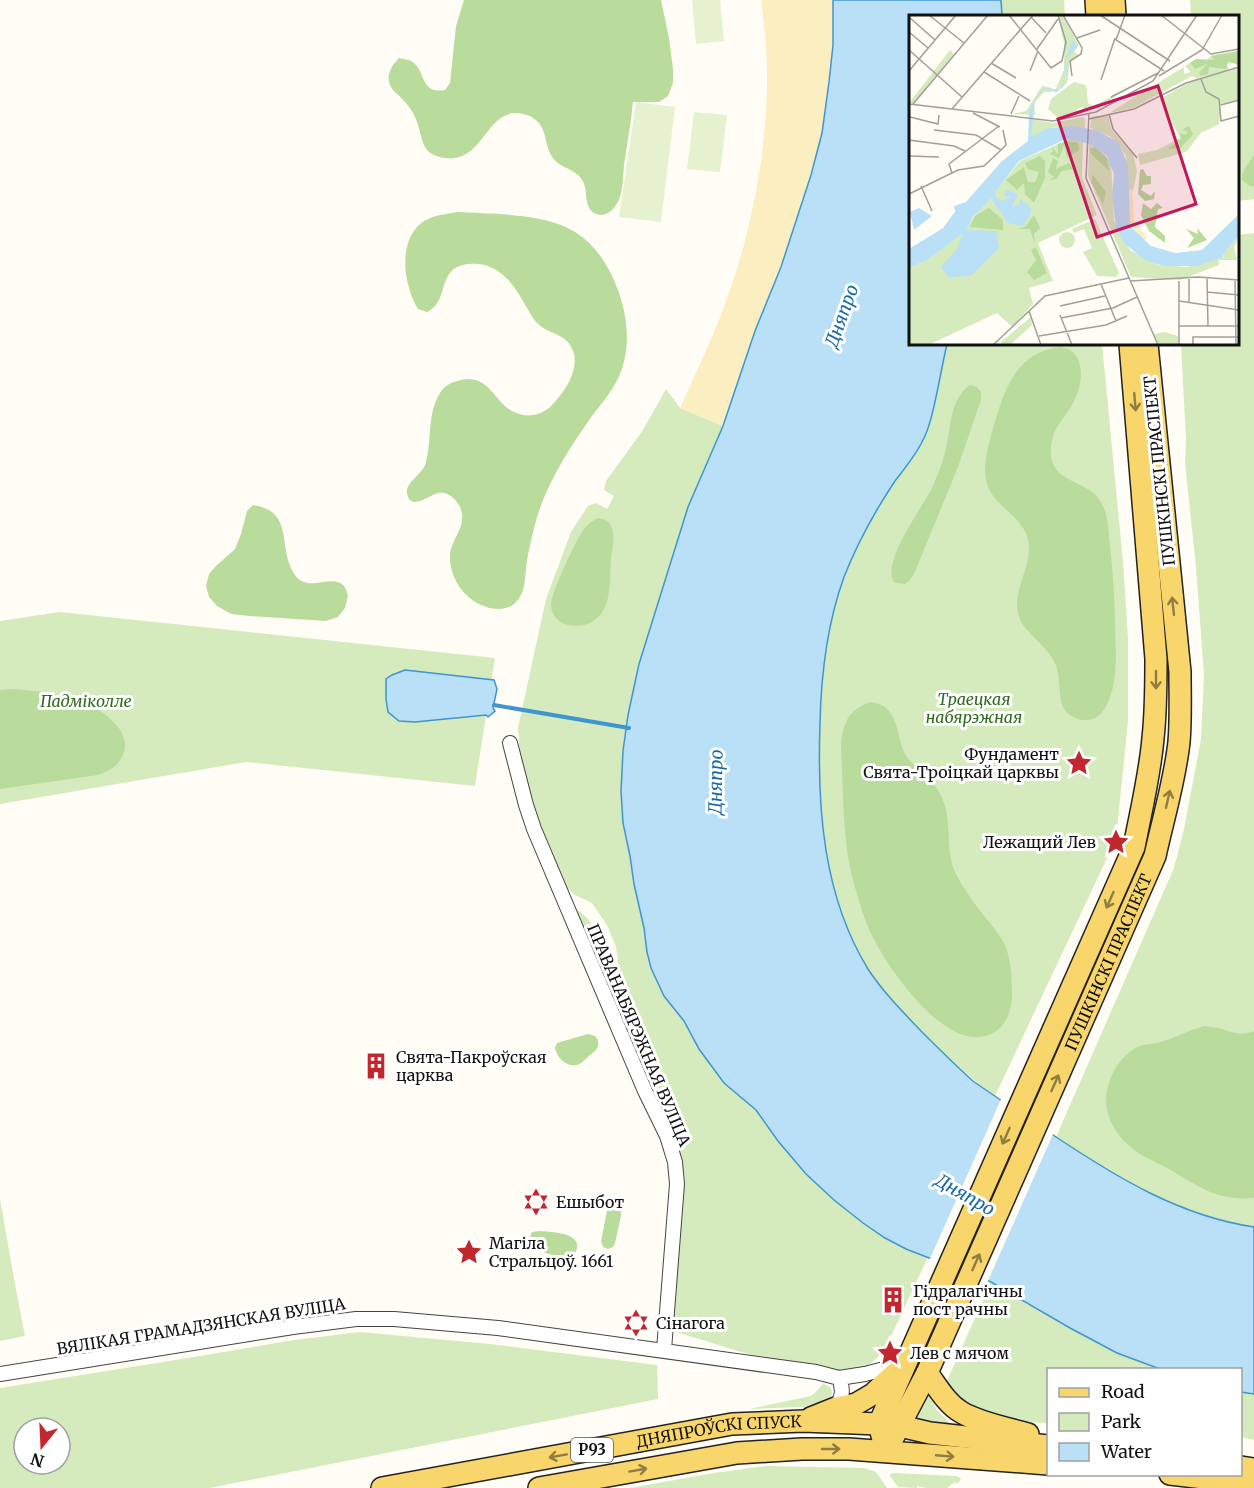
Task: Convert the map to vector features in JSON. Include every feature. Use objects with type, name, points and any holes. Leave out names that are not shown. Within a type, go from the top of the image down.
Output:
[{"type":"main road","points":[[1096,0],[1097,15]]},
{"type":"main road","points":[[1114,0],[1115,15]]},
{"type":"main road","name":"ПУШКІНСКІ ПРАСПЕКТ","points":[[886,1451],[889,1425],[906,1363],[1134,847],[1153,739],[1156,659],[1130,345]]},
{"type":"main road","name":"ПУШКІНСКІ ПРАСПЕКТ","points":[[889,1425],[927,1373],[1155,856],[1175,768],[1179,742],[1180,708],[1178,660],[1146,345]]},
{"type":"main road","name":"ПУШКІНСКІ ПРАСПЕКТ","points":[[802,1421],[836,1408],[856,1404],[873,1394],[906,1363]]},
{"type":"main road","points":[[927,1373],[959,1411],[973,1418],[1047,1439]]},
{"type":"main road","name":"ДНЯПРОЎСКІ СПУСК","points":[[382,1488],[732,1424],[802,1421],[889,1425]]},
{"type":"main road","name":"Р93","points":[[889,1425],[930,1433],[1047,1446]]},
{"type":"main road","name":"ДНЯПРОЎСКІ СПУСК","points":[[539,1488],[737,1453],[802,1449],[886,1451]]},
{"type":"main road","name":"Р93","points":[[886,1451],[1047,1464]]},
{"type":"main road","points":[[1187,1476],[1254,1484]]},
{"type":"street","name":"ПРАВАНАБЯРЭЖНАЯ ВУЛІЦА","points":[[510,743],[525,805],[534,829],[640,1080],[667,1136],[675,1162],[678,1184],[664,1350]]},
{"type":"street","name":"ВЯЛІКАЯ ГРАМАДЗЯНСКАЯ ВУЛІЦА","points":[[0,1374],[356,1319],[394,1319],[498,1328],[816,1372],[839,1378],[906,1363]]},
{"type":"street","points":[[836,1408],[843,1394],[839,1378]]},
{"type":"green space","points":[[464,0],[661,0],[669,38],[673,83],[668,96],[659,102],[633,102],[621,192],[617,204],[609,213],[598,215],[590,210],[583,181],[554,159],[542,127],[534,118],[527,115],[513,113],[503,117],[469,152],[459,157],[437,156],[424,146],[413,114],[392,89],[389,80],[390,71],[399,58],[408,60],[418,68],[426,85],[436,90],[445,90],[450,83],[456,26]]},
{"type":"green space","points":[[692,0],[720,0],[724,41],[696,44]]},
{"type":"green space","points":[[1001,0],[1064,0],[1065,15],[1002,15]]},
{"type":"green space","points":[[1190,0],[1254,0],[1254,199],[1239,201],[1239,15],[1191,15]]},
{"type":"green space","points":[[636,102],[675,107],[661,222],[619,217]]},
{"type":"green space","points":[[694,112],[727,115],[720,172],[687,169]]},
{"type":"green space","points":[[1254,155],[1254,186],[1252,186],[1242,180],[1242,175]]},
{"type":"green space","points":[[457,212],[534,218],[549,221],[575,232],[591,245],[604,261],[614,280],[625,317],[627,346],[620,374],[569,450],[549,486],[534,529],[522,593],[514,604],[502,609],[489,608],[472,600],[454,578],[450,559],[462,520],[462,513],[457,502],[445,493],[434,494],[416,502],[412,501],[409,499],[407,489],[426,462],[433,409],[446,386],[464,379],[479,381],[506,407],[517,414],[536,415],[552,405],[561,394],[572,375],[575,361],[568,342],[537,323],[516,289],[499,272],[485,265],[458,266],[451,271],[434,307],[427,312],[418,309],[406,275],[406,250],[410,239],[415,229],[424,221]]},
{"type":"green space","points":[[1254,233],[1254,1227],[1200,1214],[1150,1193],[1102,1167],[1056,1137],[1174,868],[1184,829],[1201,739],[1204,675],[1185,463],[1186,439],[1181,345],[1239,345],[1239,235]]},
{"type":"green space","name":"Траецкая набярэжная","points":[[947,345],[1102,345],[1128,638],[1128,721],[1116,839],[995,1096],[949,1058],[896,1005],[880,987],[862,960],[837,899],[823,832],[819,732],[825,653],[832,615],[849,564],[888,492],[917,451],[932,413]]},
{"type":"green space","points":[[1060,347],[1072,351],[1077,358],[1081,377],[1076,397],[1055,432],[1051,456],[1058,472],[1089,489],[1104,507],[1113,577],[1116,665],[1113,687],[1102,713],[1088,720],[1074,718],[1064,709],[1054,661],[1021,622],[1017,605],[1019,588],[1027,564],[1028,539],[1021,525],[993,496],[985,475],[992,432],[1001,403],[1013,377],[1032,357]]},
{"type":"green space","points":[[970,385],[977,387],[981,392],[981,400],[958,467],[914,574],[905,584],[895,583],[892,574],[897,550],[932,488],[944,457],[954,407],[963,391]]},
{"type":"green space","points":[[666,389],[680,408],[723,426],[688,507],[639,664],[628,715],[621,791],[623,823],[634,884],[651,968],[664,996],[684,1021],[699,1049],[724,1083],[756,1110],[778,1141],[834,1200],[885,1238],[928,1257],[887,1345],[871,1363],[848,1373],[774,1362],[673,1331],[682,1190],[617,1014],[620,975],[616,947],[607,925],[592,903],[575,895],[563,884],[530,803],[520,756],[518,728],[546,599],[571,532],[588,506],[596,503],[607,509],[614,496],[604,490],[606,481],[643,430]]},
{"type":"green space","points":[[253,505],[274,514],[280,522],[289,562],[298,579],[311,583],[339,582],[344,586],[348,595],[345,608],[338,617],[326,621],[231,614],[217,606],[209,597],[206,586],[209,574],[235,549],[247,511]]},
{"type":"green space","points":[[598,518],[609,523],[613,532],[610,587],[606,604],[603,612],[590,623],[579,626],[568,625],[554,615],[551,609],[552,599],[564,567],[580,535],[592,521]]},
{"type":"green space","name":"Падміколле","points":[[60,612],[495,658],[475,786],[246,762],[0,804],[0,621]]},
{"type":"green space","points":[[12,689],[70,697],[96,708],[118,727],[123,735],[125,749],[120,761],[111,769],[98,775],[0,789],[0,690]]},
{"type":"green space","points":[[870,702],[881,705],[889,711],[895,721],[905,754],[930,779],[940,793],[948,821],[951,857],[956,874],[1005,945],[1012,982],[1009,1012],[1000,1028],[982,1037],[962,1035],[942,1024],[922,1006],[888,964],[868,927],[862,910],[848,857],[841,744],[842,733],[848,718],[858,708]]},
{"type":"green space","points":[[574,908],[590,922],[602,941],[607,963],[608,984],[605,985]]},
{"type":"green space","points":[[1204,1026],[1241,1034],[1254,1031],[1254,1198],[1219,1195],[1199,1187],[1136,1151],[1120,1136],[1109,1118],[1106,1107],[1108,1086],[1112,1075],[1125,1056],[1140,1046],[1161,1042]]},
{"type":"green space","points":[[588,1034],[595,1036],[598,1045],[582,1063],[569,1065],[560,1058],[555,1048],[557,1043]]},
{"type":"green space","points":[[0,1199],[25,1336],[0,1341]]},
{"type":"green space","points":[[613,1205],[621,1210],[621,1216],[615,1243],[608,1249],[603,1247],[601,1241],[607,1211]]},
{"type":"green space","points":[[532,1232],[569,1236],[577,1243],[576,1252],[569,1256],[562,1256],[535,1248],[530,1237]]},
{"type":"green space","points":[[991,1282],[1117,1353],[1157,1368],[1047,1368],[1047,1423],[982,1419],[947,1389],[947,1381]]},
{"type":"green space","points":[[360,1332],[490,1344],[657,1365],[658,1399],[210,1488],[0,1488],[0,1388],[294,1340]]},
{"type":"green space","points":[[823,1383],[831,1388],[832,1393],[830,1402],[823,1406],[749,1409],[811,1396]]},
{"type":"green space","points":[[1242,1392],[1254,1394],[1254,1440],[1242,1437]]},
{"type":"green space","points":[[929,1393],[936,1409],[949,1422],[948,1424],[913,1423],[924,1394]]},
{"type":"green space","points":[[766,1466],[864,1468],[876,1472],[887,1488],[630,1488],[714,1473]]},
{"type":"green space","points":[[894,1473],[956,1476],[961,1480],[947,1488],[898,1487],[890,1476]]},
{"type":"sand","points":[[761,0],[833,0],[833,45],[822,133],[797,221],[755,331],[723,426],[680,408],[731,288],[757,185],[766,114],[767,80],[766,40]]},
{"type":"water","name":"Дняпро","points":[[833,0],[1001,0],[1002,15],[909,15],[909,345],[947,345],[925,435],[914,456],[888,492],[861,540],[844,577],[829,631],[821,705],[820,787],[826,850],[841,912],[853,941],[880,986],[921,1031],[973,1081],[1126,1181],[1201,1214],[1254,1227],[1254,1394],[1242,1392],[1242,1368],[1157,1368],[1117,1353],[991,1282],[906,1249],[863,1223],[806,1174],[756,1110],[724,1083],[699,1049],[684,1021],[664,996],[651,968],[623,823],[621,791],[628,715],[639,664],[688,507],[723,426],[755,331],[781,267],[811,175],[822,133],[833,45]]},
{"type":"water","points":[[405,670],[494,680],[497,689],[493,708],[495,711],[488,717],[486,715],[415,722],[399,721],[388,712],[386,679]]},
{"type":"pier","points":[[1002,1097],[1054,1132],[987,1283],[929,1261]]},
{"type":"waterway","points":[[494,705],[629,728]]},
{"type":"place","name":"Фундамент Свята-Троіцкай царквы","points":[[1079,763]]},
{"type":"place","name":"Лежащий Лев","points":[[1116,842]]},
{"type":"place","name":"Свята-Пакроўская царква","points":[[376,1066]]},
{"type":"place","name":"Ешыбот","points":[[536,1202]]},
{"type":"place","name":"Магіла Стральцоў. 1661","points":[[469,1252]]},
{"type":"place","name":"Гідралагічны пост рачны","points":[[893,1300]]},
{"type":"place","name":"Сінагога","points":[[636,1323]]},
{"type":"place","name":"Лев с мячом","points":[[890,1353]]}]
